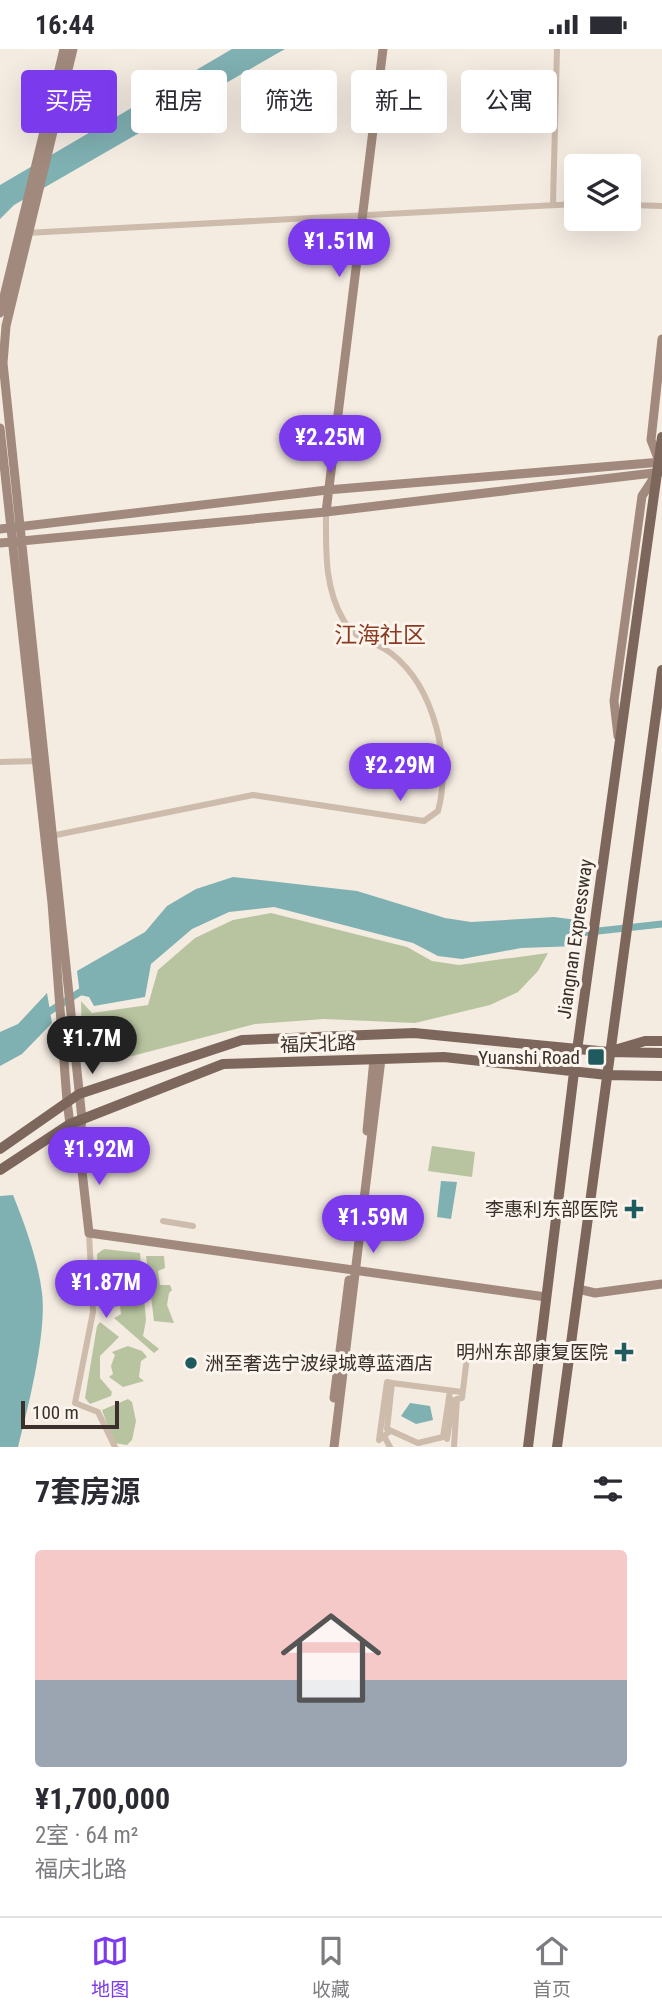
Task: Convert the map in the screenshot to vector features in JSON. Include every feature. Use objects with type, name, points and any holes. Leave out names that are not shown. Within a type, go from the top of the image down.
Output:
[{"type":"main road","points":[[15,528],[3,363],[6,326],[64,49]]},
{"type":"main road","points":[[0,313],[73,49]]},
{"type":"main road","points":[[326,512],[383,49]]},
{"type":"main road","points":[[660,467],[651,440],[662,339]]},
{"type":"main road","points":[[0,428],[17,543],[48,836],[68,983],[82,1119],[79,1144],[89,1233],[546,1297]]},
{"type":"main road","name":"Jiangnan Expressway","points":[[528,1447],[574,1072],[660,467],[662,437]]},
{"type":"main road","points":[[0,529],[327,490],[660,467]]},
{"type":"main road","points":[[0,544],[326,512],[660,467]]},
{"type":"main road","points":[[557,1447],[628,909],[657,745],[662,670]]},
{"type":"main road","points":[[657,745],[662,736]]},
{"type":"main road","points":[[48,836],[67,1101],[70,1124],[79,1144]]},
{"type":"main road","name":"福庆北路","points":[[2,1148],[79,1094],[242,1040],[414,1033],[610,1052],[662,1053]]},
{"type":"main road","points":[[610,1052],[645,1041],[662,1041]]},
{"type":"main road","name":"福庆北路","points":[[0,1170],[70,1124],[223,1065],[444,1057],[607,1075],[662,1076]]},
{"type":"main road","points":[[334,1447],[377,1059]]},
{"type":"main road","points":[[607,1075],[662,1083]]},
{"type":"main road","points":[[329,1447],[353,1271]]},
{"type":"main road","points":[[578,1289],[595,1293],[662,1284]]},
{"type":"street","points":[[553,203],[557,49]]},
{"type":"street","points":[[24,233],[564,203]]},
{"type":"street","points":[[641,205],[662,206]]},
{"type":"street","points":[[48,836],[237,796],[272,796],[424,821],[438,811],[442,775],[432,715],[424,697],[399,660],[389,651],[358,637],[345,623],[327,569],[326,512]]},
{"type":"street","points":[[0,760],[40,759]]},
{"type":"street","points":[[163,1221],[193,1226]]},
{"type":"street","points":[[89,1233],[93,1312],[75,1403],[98,1412],[115,1447]]},
{"type":"street","points":[[447,1439],[453,1399],[462,1398],[468,1349]]},
{"type":"street","points":[[390,1431],[385,1438],[379,1440],[387,1382],[462,1392]]},
{"type":"street","points":[[392,1383],[387,1429],[418,1443],[443,1437],[450,1391]]},
{"type":"street","points":[[454,1447],[457,1399]]},
{"type":"street","points":[[385,1438],[390,1447]]},
{"type":"green space","points":[[271,913],[407,947],[432,961],[459,965],[548,953],[538,971],[518,992],[490,1005],[415,1023],[324,1019],[255,1024],[109,1062],[91,1060],[82,1045],[81,1001],[92,1013],[148,1005],[158,970],[195,938],[233,920]]},
{"type":"green space","points":[[432,1146],[475,1152],[472,1177],[428,1171]]},
{"type":"green space","points":[[104,1249],[140,1253],[146,1320],[143,1336],[159,1349],[154,1353],[114,1318],[121,1314],[120,1306],[105,1308],[99,1303],[97,1254]]},
{"type":"green space","points":[[146,1256],[164,1256],[165,1268],[158,1271],[160,1285],[170,1285],[172,1290],[167,1305],[174,1323],[154,1321]]},
{"type":"green space","points":[[100,1322],[119,1337],[100,1356],[100,1378],[112,1392],[111,1396],[90,1404],[85,1398],[97,1326]]},
{"type":"green space","points":[[128,1346],[142,1351],[147,1357],[141,1361],[139,1377],[144,1381],[123,1387],[109,1377],[113,1374],[111,1366],[115,1355],[112,1352]]},
{"type":"green space","points":[[128,1399],[132,1402],[136,1421],[132,1440],[127,1445],[114,1443],[102,1410]]},
{"type":"water","points":[[232,49],[285,49],[249,70],[241,70],[241,74],[227,82],[227,70],[196,70]]},
{"type":"water","points":[[131,108],[131,133],[139,133],[14,205],[0,219],[0,185],[89,133],[117,133],[117,116]]},
{"type":"water","points":[[233,877],[357,891],[445,918],[471,922],[554,917],[577,920],[577,946],[521,948],[462,959],[438,956],[413,943],[274,907],[229,912],[192,929],[151,964],[145,997],[94,1006],[89,997],[80,995],[77,971],[145,932],[167,906],[196,889]]},
{"type":"water","points":[[47,993],[52,1023],[22,1054],[0,1066],[0,1032],[18,1024]]},
{"type":"water","points":[[441,1181],[457,1182],[451,1219],[437,1217]]},
{"type":"water","points":[[13,1195],[34,1255],[43,1309],[36,1370],[18,1447],[0,1447],[0,1196]]},
{"type":"water","points":[[410,1403],[430,1406],[433,1420],[416,1424],[401,1416]]},
{"type":"waterway","points":[[571,934],[662,924]]},
{"type":"waterway","points":[[42,1016],[88,987]]},
{"type":"place","name":"Yuanshi Road","points":[[596,1057]]},
{"type":"place","name":"李惠利东部医院","points":[[634,1209]]},
{"type":"place","name":"明州东部康复医院","points":[[624,1352]]},
{"type":"place","name":"洲至奢选宁波绿城尊蓝酒店","points":[[191,1363]]},
{"type":"district","name":"江海社区","points":[[380,635]]}]
